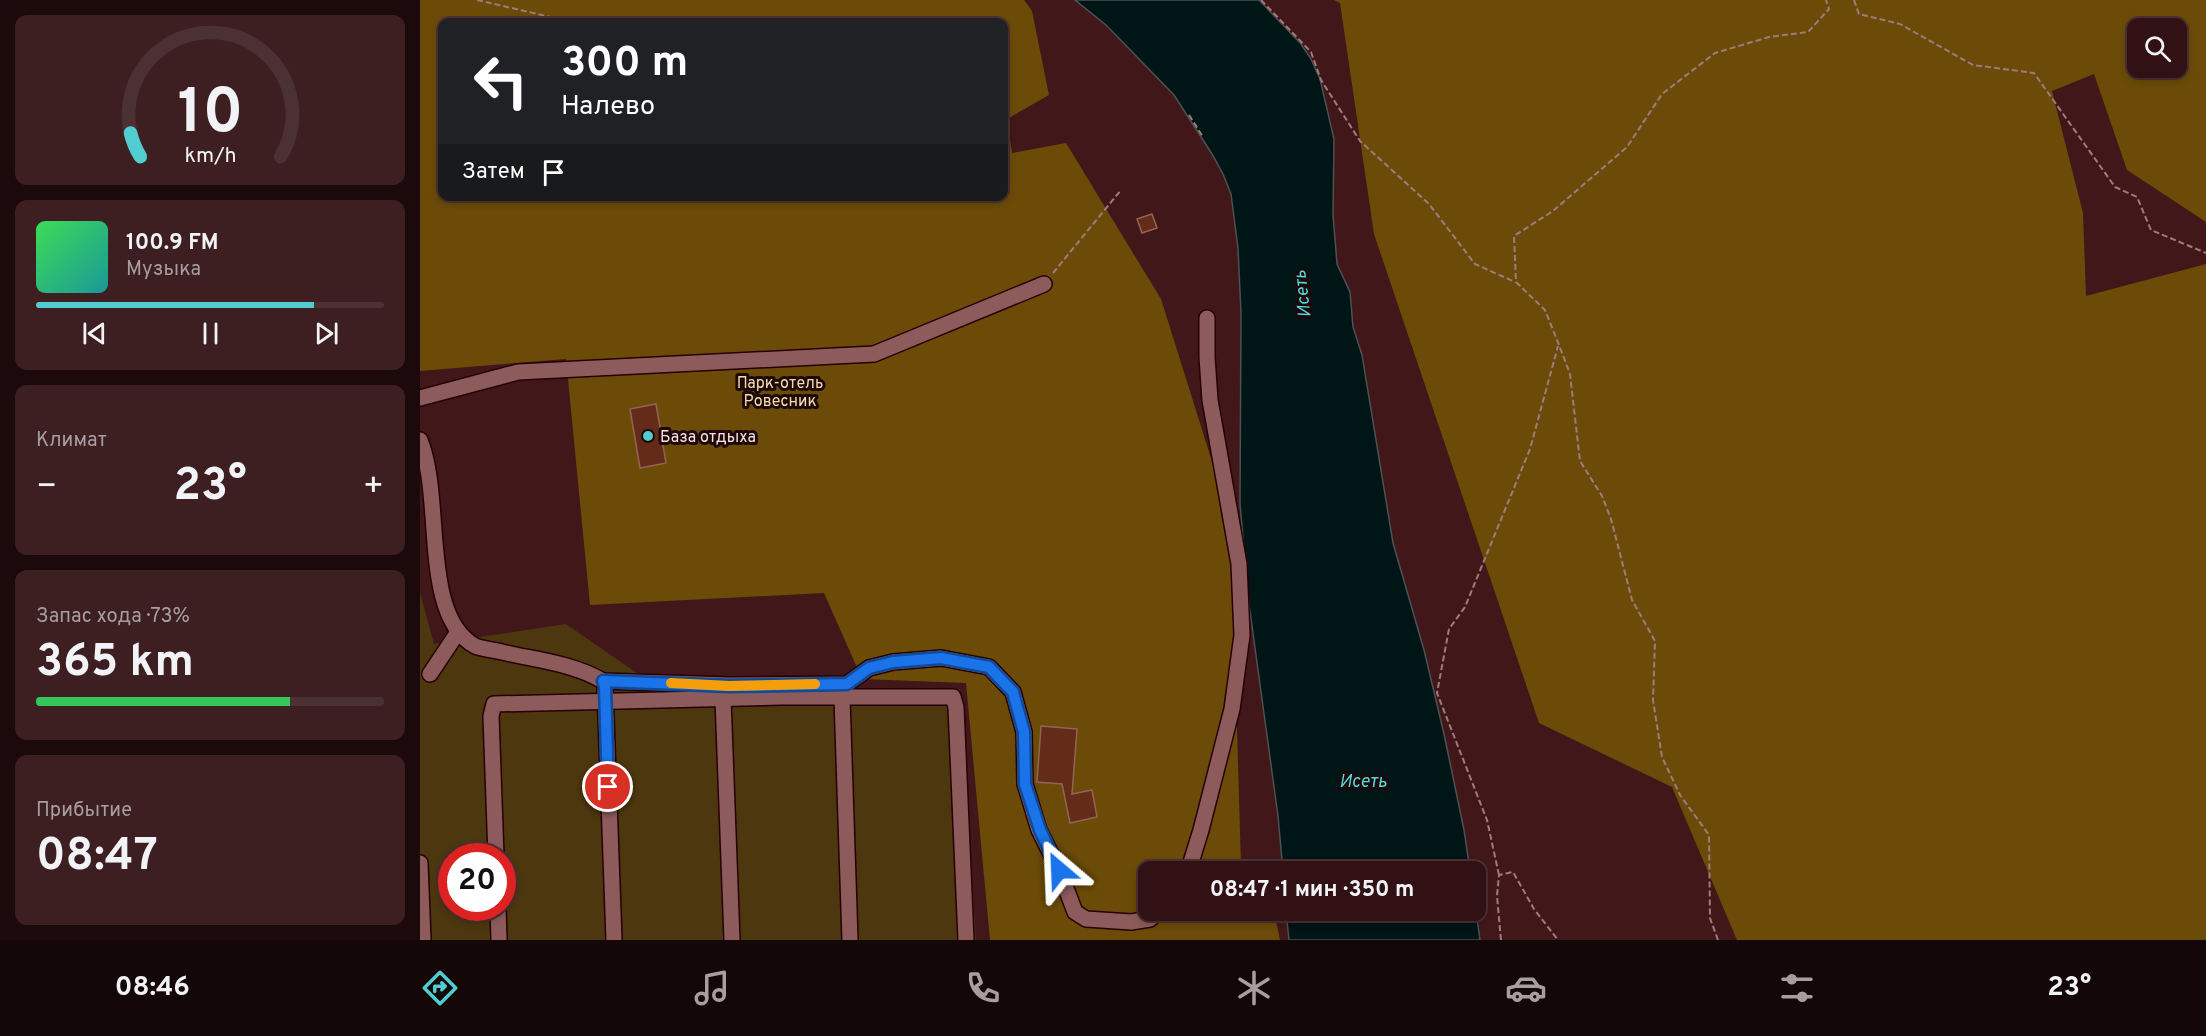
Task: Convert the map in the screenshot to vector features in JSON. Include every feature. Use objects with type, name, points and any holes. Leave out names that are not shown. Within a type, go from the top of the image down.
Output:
[{"type":"street","points":[[420,398],[518,372],[874,354],[1044,284]]},
{"type":"street","points":[[1191,861],[1232,709],[1242,635],[1239,564],[1210,400],[1207,357],[1208,318]]},
{"type":"street","points":[[420,440],[425,451],[428,477],[429,557],[434,592],[441,616],[450,631],[477,646],[564,665],[588,672],[603,681],[729,686],[847,684],[869,668],[893,662],[941,658],[989,667],[1013,692],[1024,732],[1025,784],[1040,830],[1075,912],[1086,920],[1138,921]]},
{"type":"street","points":[[430,674],[456,635]]},
{"type":"street","points":[[603,681],[614,940]]},
{"type":"street","points":[[496,843],[491,716],[494,704],[605,700],[953,697],[958,752],[966,940]]},
{"type":"street","points":[[842,698],[849,940]]},
{"type":"street","points":[[723,699],[732,940]]},
{"type":"street","points":[[420,863],[423,940]]},
{"type":"street","points":[[498,921],[499,940]]},
{"type":"path","points":[[477,0],[555,18]]},
{"type":"path","points":[[1261,0],[1311,52],[1321,80],[1360,141],[1429,204],[1475,264],[1516,282],[1545,310],[1570,374],[1580,461],[1602,496],[1611,519],[1632,600],[1655,641],[1653,700],[1662,757],[1680,795],[1709,835],[1710,918],[1718,940]]},
{"type":"path","points":[[1516,282],[1514,236],[1553,211],[1627,147],[1662,94],[1715,54],[1769,37],[1808,32],[1829,9],[1826,0]]},
{"type":"path","points":[[1854,0],[1859,14],[1900,24],[1973,65],[2034,73],[2115,187],[2137,197],[2151,230],[2206,253]]},
{"type":"path","points":[[1189,115],[1203,137]]},
{"type":"path","points":[[1044,284],[1121,190]]},
{"type":"path","points":[[1502,940],[1497,896],[1499,875],[1487,820],[1437,693],[1449,629],[1466,607],[1530,449],[1559,345]]},
{"type":"path","points":[[1499,875],[1513,872],[1534,909],[1558,940]]},
{"type":"shaded area","points":[[420,593],[434,644],[566,624],[670,696],[960,689],[976,940],[420,940]]},
{"type":"green space","name":"Парк-отель Ровесник","points":[[420,0],[1024,0],[1032,11],[1049,95],[1008,118],[1008,18],[438,18],[438,201],[1008,201],[1008,126],[1012,153],[1066,143],[1161,299],[1231,522],[1241,861],[1138,861],[1138,921],[1276,921],[1280,940],[990,940],[966,683],[862,679],[824,593],[590,605],[566,359],[420,371]]},
{"type":"green space","points":[[1334,0],[2206,0],[2206,222],[2127,170],[2094,74],[2052,91],[2083,213],[2086,296],[2206,264],[2206,940],[1737,940],[1672,787],[1539,723],[1374,234],[1340,3]]},
{"type":"water","name":"Исеть","points":[[1075,0],[1259,0],[1301,44],[1320,79],[1334,139],[1333,215],[1337,264],[1350,292],[1353,327],[1362,355],[1393,543],[1424,650],[1444,734],[1469,861],[1282,861],[1249,604],[1240,504],[1241,313],[1238,248],[1231,194],[1212,154],[1174,95],[1106,25]]},
{"type":"water","points":[[1287,921],[1477,921],[1480,940],[1289,940]]},
{"type":"building","points":[[1152,214],[1157,228],[1142,233],[1137,219]]},
{"type":"building","name":"База отдыха","points":[[656,404],[666,463],[640,468],[630,409]]},
{"type":"building","points":[[1041,726],[1077,729],[1072,794],[1092,790],[1097,817],[1070,823],[1062,784],[1037,782]]},
{"type":"slow traffic","points":[[671,683],[729,686],[815,684]]},
{"type":"place","name":"База отдыха","points":[[648,436]]},
{"type":"route","points":[[608,787],[603,681],[729,686],[847,684],[869,668],[893,662],[941,658],[968,662],[989,667],[1013,692],[1024,732],[1025,784],[1040,830],[1059,870]]}]
